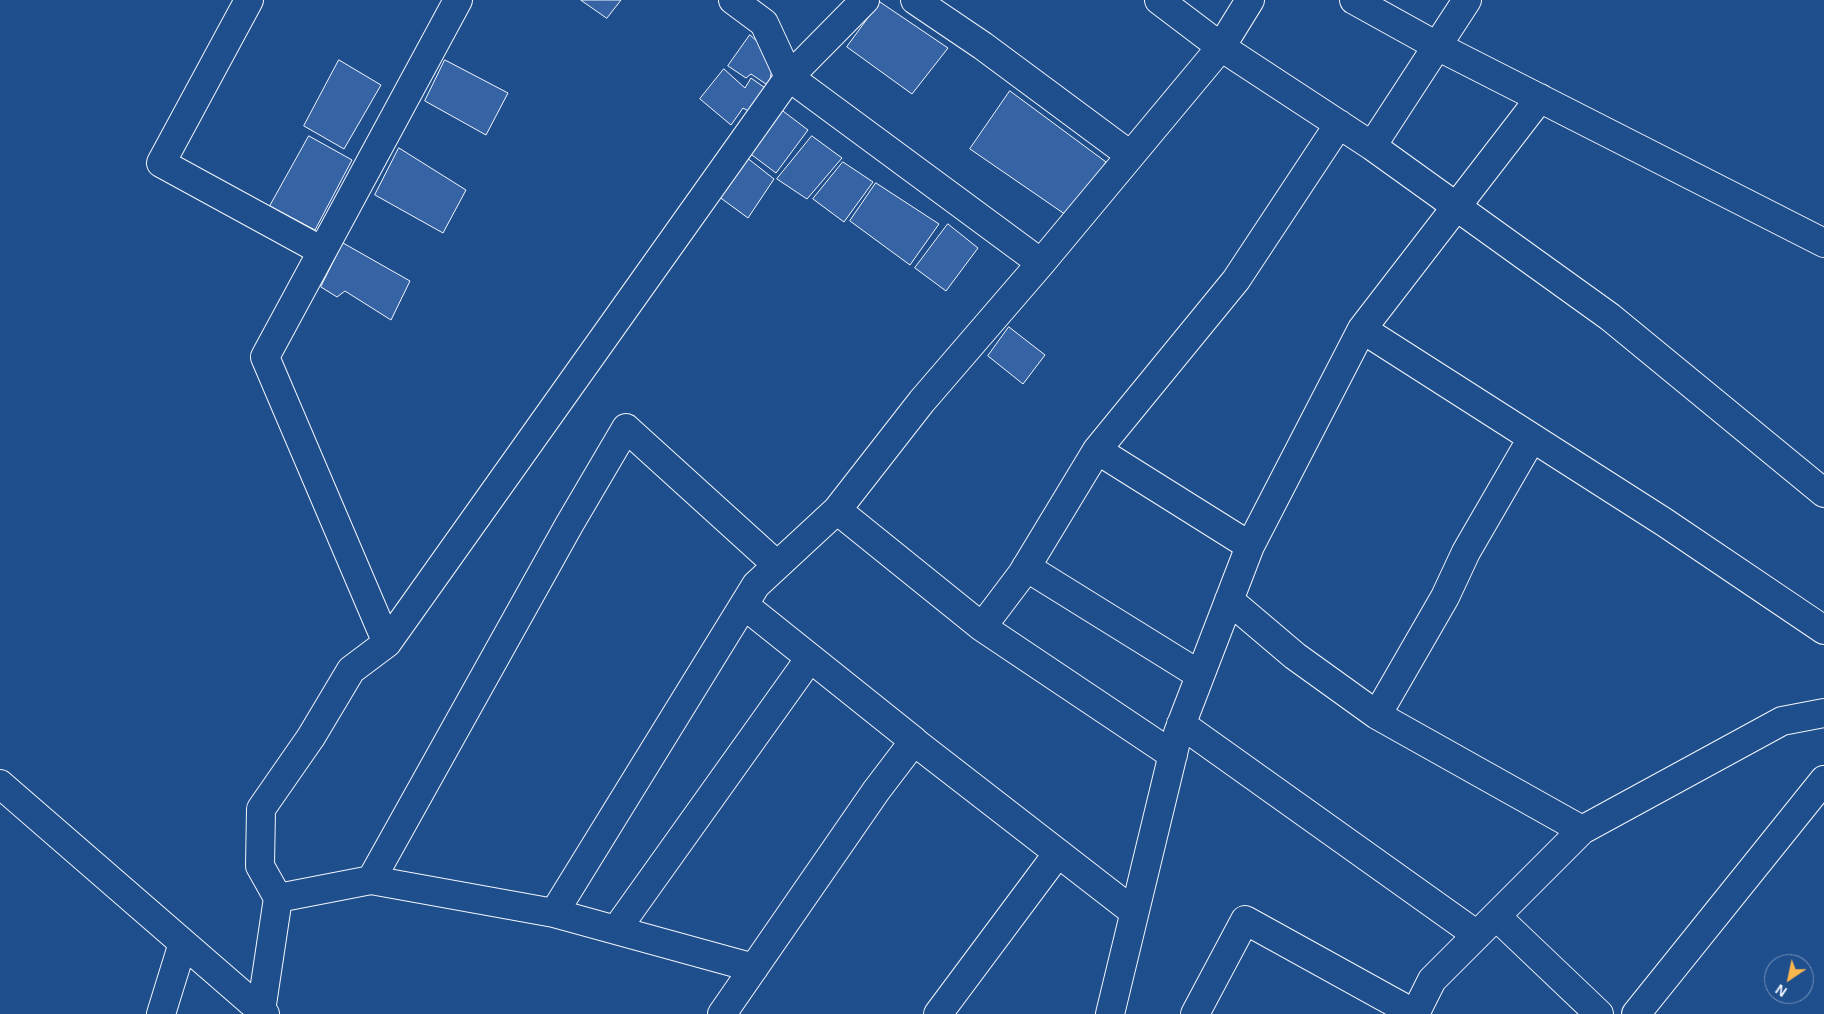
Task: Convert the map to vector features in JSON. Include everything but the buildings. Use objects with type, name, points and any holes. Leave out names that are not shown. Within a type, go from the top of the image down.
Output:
[{"type":"street","points":[[248,0],[161,163],[322,251]]},
{"type":"street","points":[[388,642],[265,357],[458,0]]},
{"type":"street","points":[[733,0],[764,23],[789,77],[1041,263]]},
{"type":"street","points":[[263,1013],[278,898],[260,866],[261,809],[311,737],[352,670],[388,642],[789,77],[865,0]]},
{"type":"street","points":[[915,0],[983,46],[1130,155]]},
{"type":"street","points":[[1159,0],[1221,47],[1372,146],[1610,317],[1824,493]]},
{"type":"street","points":[[554,913],[756,585],[837,510],[922,401],[1041,263],[1221,47],[1250,0]]},
{"type":"street","points":[[1354,0],[1437,46],[1824,243]]},
{"type":"street","points":[[1372,146],[1468,0]]},
{"type":"street","points":[[1110,1014],[1181,724],[1250,546],[1362,329],[1458,207],[1540,98]]},
{"type":"street","points":[[982,627],[1026,566],[1097,450],[1236,280],[1339,124]]},
{"type":"street","points":[[1362,329],[1664,522],[1824,630]]},
{"type":"street","points":[[370,880],[569,525],[626,428],[777,565]]},
{"type":"street","points":[[1377,715],[1445,597],[1466,552],[1532,438]]},
{"type":"street","points":[[1097,450],[1250,546]]},
{"type":"street","points":[[837,510],[982,627],[1172,755]]},
{"type":"street","points":[[1026,566],[1200,676]]},
{"type":"street","points":[[1229,600],[1295,656],[1377,715],[1582,830]]},
{"type":"street","points":[[744,605],[906,736],[1134,912]]},
{"type":"street","points":[[616,930],[810,658]]},
{"type":"street","points":[[1195,1014],[1245,920],[1415,1014],[1432,980],[1582,830],[1782,720],[1824,714]]},
{"type":"street","points":[[1181,724],[1477,935]]},
{"type":"street","points":[[722,1014],[876,792],[914,741],[906,736]]},
{"type":"street","points":[[1636,1014],[1824,780]]},
{"type":"street","points":[[0,784],[263,1013]]},
{"type":"street","points":[[938,1014],[1058,853]]},
{"type":"street","points":[[278,898],[370,880],[554,913],[754,968]]},
{"type":"street","points":[[1496,916],[1599,1014]]},
{"type":"street","points":[[161,1014],[183,943]]}]
